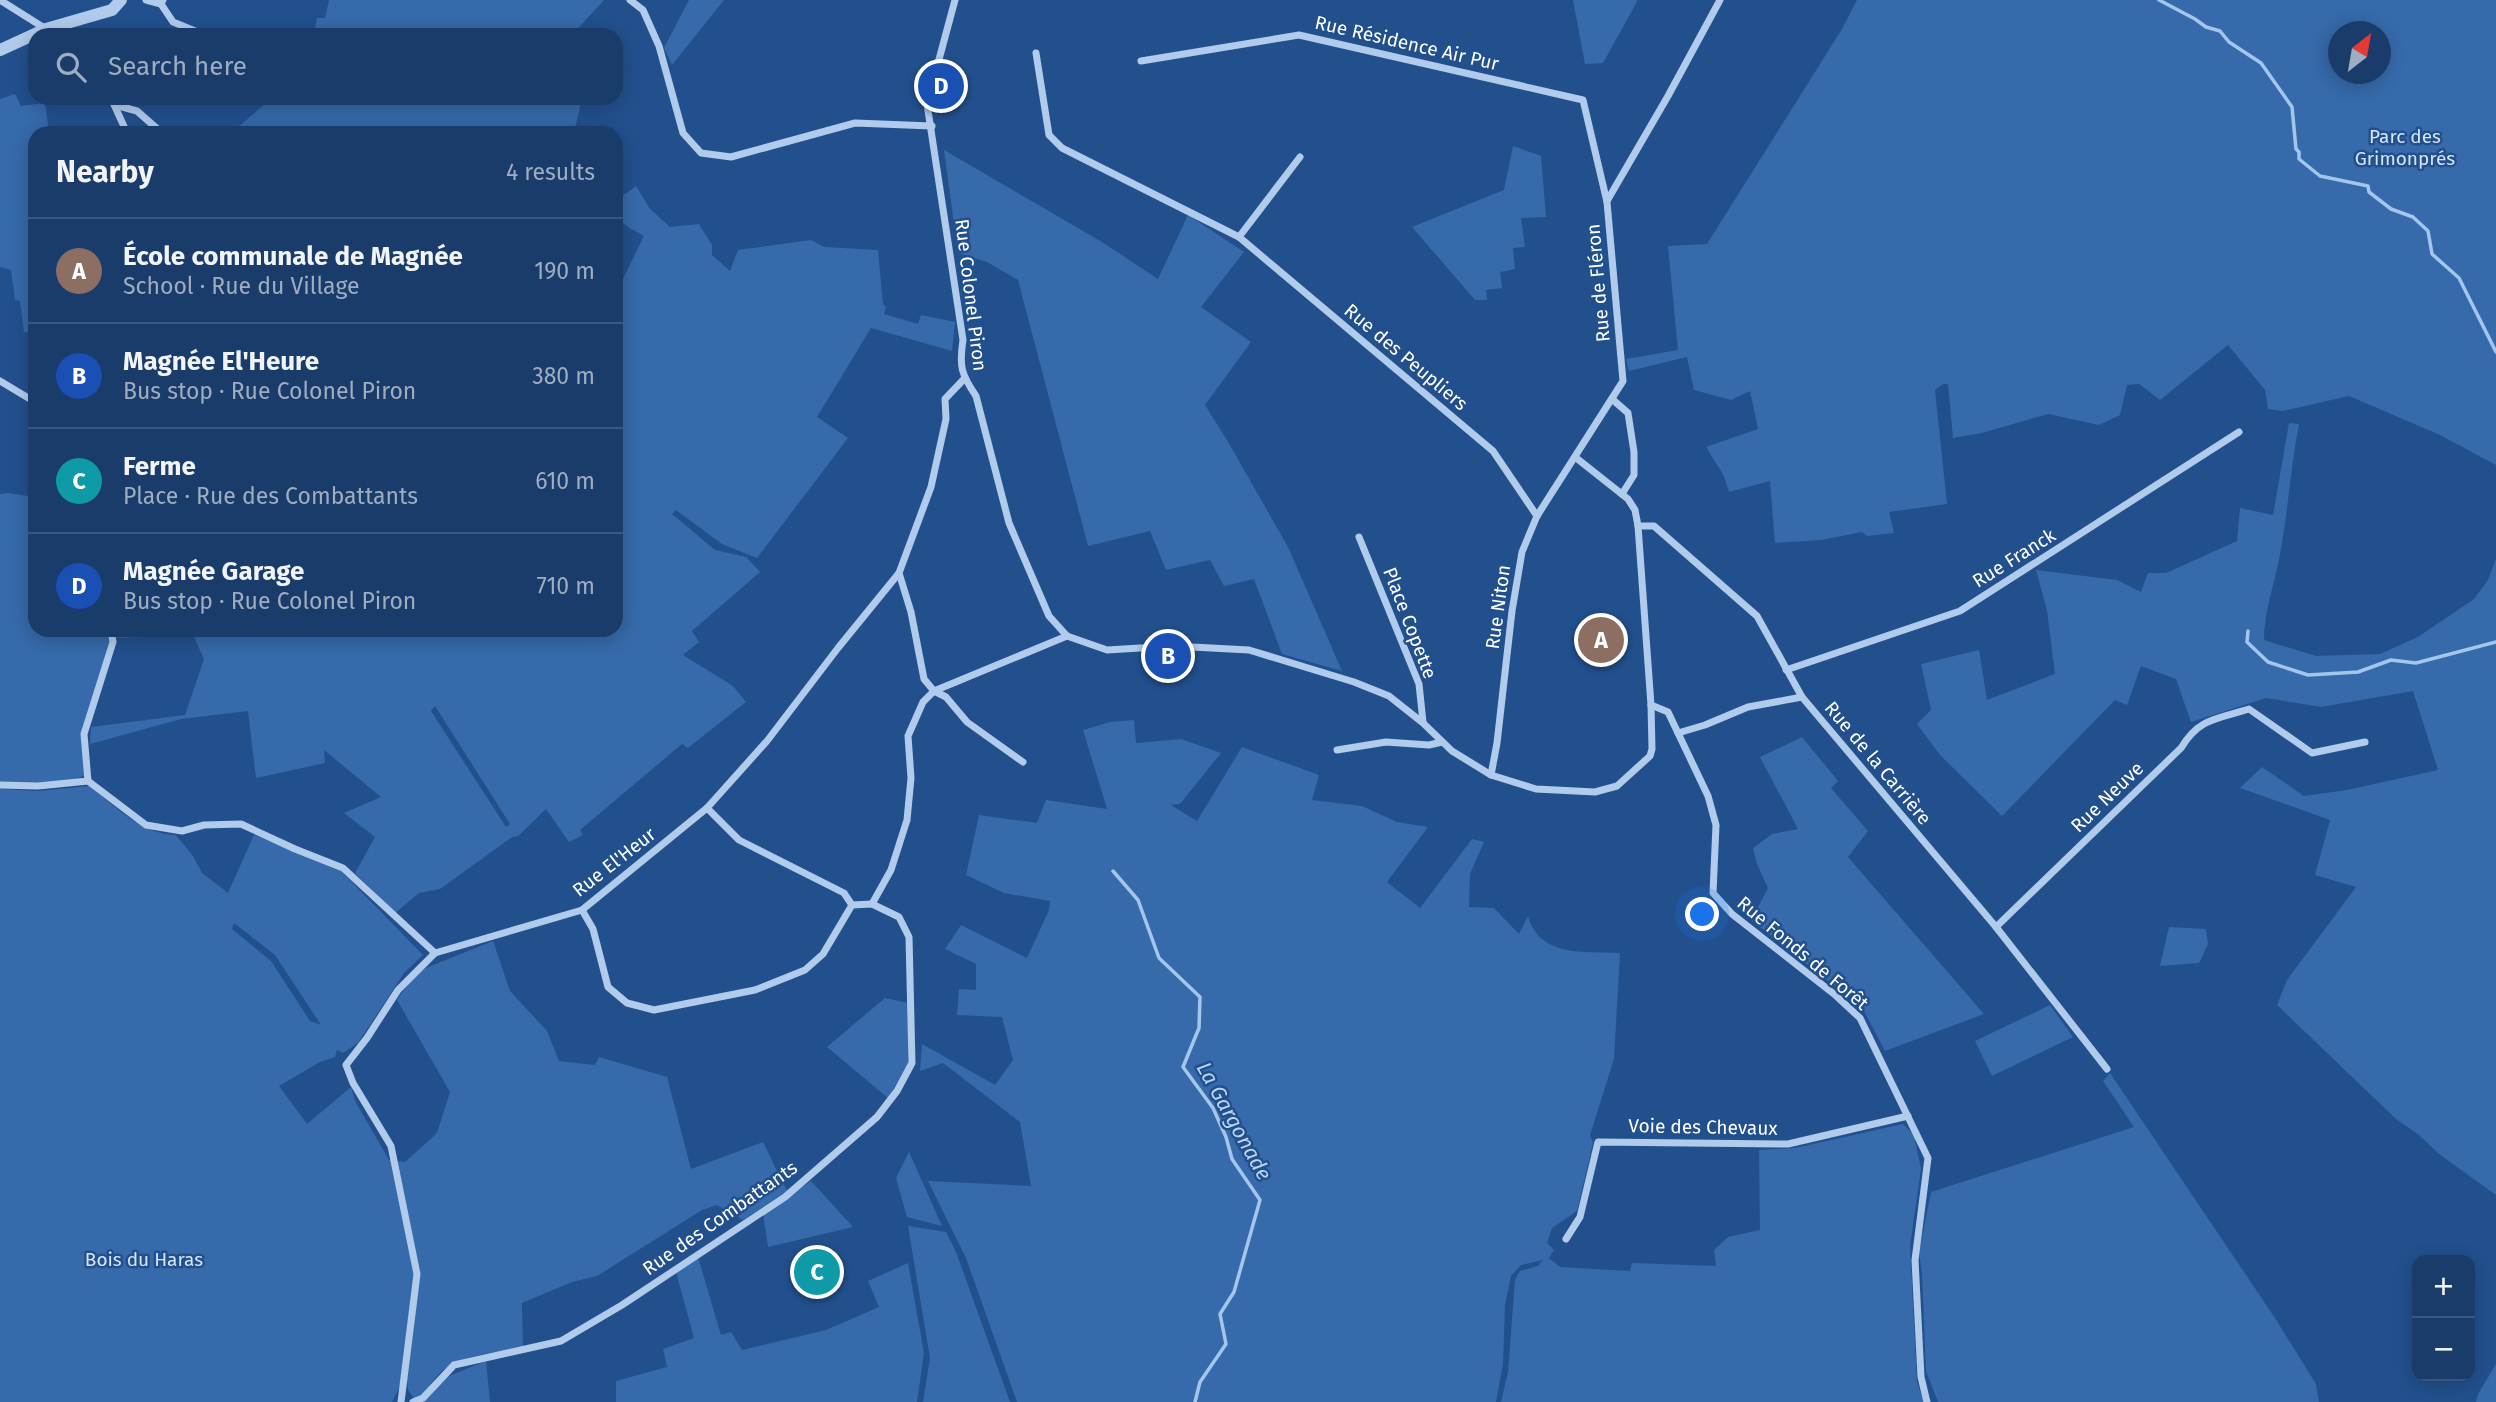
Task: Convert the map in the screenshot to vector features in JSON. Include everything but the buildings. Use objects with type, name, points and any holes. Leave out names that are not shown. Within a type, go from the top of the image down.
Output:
[{"type":"street","points":[[0,0],[45,28]]},
{"type":"street","points":[[69,28],[112,10],[121,0]]},
{"type":"street","points":[[146,0],[162,2],[173,22],[188,28]]},
{"type":"street","points":[[630,0],[643,9],[659,46],[683,133],[701,153],[731,157],[855,123],[932,126]]},
{"type":"street","name":"Rue Colonel Piron","points":[[955,0],[928,104],[963,340],[960,363],[964,379],[976,396],[1009,523],[1049,616],[1067,636]]},
{"type":"street","name":"Rue de Fléron","points":[[1575,457],[1623,381],[1607,202],[1720,0]]},
{"type":"street","name":"Rue Résidence Air Pur","points":[[1141,61],[1299,35],[1583,100],[1607,202]]},
{"type":"street","points":[[0,50],[28,37]]},
{"type":"street","name":"Rue des Peupliers","points":[[1036,53],[1049,135],[1062,148],[1239,237],[1493,451],[1537,516]]},
{"type":"street","points":[[114,105],[124,126]]},
{"type":"street","points":[[121,105],[137,111],[154,126]]},
{"type":"street","points":[[1239,237],[1300,157]]},
{"type":"street","name":"Rue El'Heur","points":[[401,1402],[417,1274],[391,1146],[353,1083],[346,1065],[398,990],[435,953],[582,910],[707,808],[767,741],[899,573],[931,487],[946,419],[945,399],[964,379]]},
{"type":"street","points":[[0,381],[28,398]]},
{"type":"street","points":[[1612,400],[1628,413],[1634,452],[1634,475],[1622,494]]},
{"type":"street","name":"Rue Franck","points":[[1786,670],[1960,611],[2239,432]]},
{"type":"street","points":[[852,905],[872,904],[891,870],[906,820],[911,778],[908,736],[923,702],[934,691],[1067,636],[1107,650],[1173,646],[1250,650],[1354,682],[1389,696],[1452,751],[1491,775],[1536,789],[1595,792],[1617,786],[1650,756],[1652,749],[1638,526],[1632,504],[1575,457]]},
{"type":"street","name":"Rue Niton","points":[[1491,775],[1521,557],[1537,516],[1575,457]]},
{"type":"street","name":"Rue de la Carrière","points":[[1638,526],[1654,526],[1757,616],[1802,698],[1996,927],[2107,1069]]},
{"type":"street","name":"Place Copette","points":[[1359,537],[1419,684],[1423,723]]},
{"type":"street","points":[[899,573],[911,612],[924,679],[934,691],[946,696],[967,722],[1023,762]]},
{"type":"street","points":[[88,781],[84,734],[113,642],[112,637]]},
{"type":"street","points":[[1651,705],[1668,712],[1678,733],[1748,707],[1802,698]]},
{"type":"street","name":"Rue Neuve","points":[[1996,927],[2181,748],[2190,733],[2201,724],[2249,709],[2312,753],[2365,742]]},
{"type":"street","name":"Rue Fonds de Forêt","points":[[1678,733],[1708,796],[1716,825],[1713,893],[1732,914],[1834,994],[1860,1018],[1928,1158],[1915,1260],[1921,1377],[1927,1402]]},
{"type":"street","points":[[1337,750],[1386,742],[1429,745],[1442,742]]},
{"type":"street","points":[[0,785],[38,786],[88,781],[146,825],[182,831],[204,825],[241,824],[343,868],[435,953]]},
{"type":"street","points":[[707,808],[739,841],[844,894],[852,905]]},
{"type":"street","name":"Rue des Combattants","points":[[413,1402],[423,1398],[454,1365],[561,1341],[622,1305],[785,1197],[877,1117],[897,1091],[912,1063],[909,937],[899,917],[872,904]]},
{"type":"street","points":[[582,910],[593,929],[608,988],[626,1003],[654,1010],[755,990],[805,970],[823,954],[852,905]]},
{"type":"street","name":"Voie des Chevaux","points":[[1566,1239],[1580,1217],[1598,1142],[1788,1144],[1908,1116]]},
{"type":"green space","points":[[329,0],[604,0],[578,28],[315,28],[317,18],[325,18]]},
{"type":"green space","points":[[689,0],[724,0],[672,65],[664,48]]},
{"type":"green space","points":[[1573,0],[1638,0],[1603,63],[1585,64]]},
{"type":"green space","name":"Parc des Grimonprés","points":[[1857,0],[2496,0],[2496,465],[2440,435],[2349,396],[2283,411],[2268,409],[2265,390],[2228,345],[2160,400],[2139,384],[2127,385],[2120,415],[2099,425],[2048,414],[1982,433],[1953,438],[1948,384],[1943,384],[1935,390],[1947,504],[1889,512],[1894,533],[1867,536],[1862,532],[1821,540],[1775,543],[1770,481],[1729,492],[1724,476],[1706,447],[1758,429],[1750,391],[1731,400],[1694,390],[1687,357],[1629,371],[1626,359],[1678,350],[1668,246],[1707,244],[1842,29]]},
{"type":"green space","points":[[15,94],[21,106],[45,105],[48,126],[28,126],[28,332],[24,332],[20,301],[15,300],[11,270],[0,267],[0,99]]},
{"type":"green space","points":[[264,105],[580,105],[576,126],[239,126]]},
{"type":"green space","points":[[1513,146],[1541,156],[1546,217],[1521,218],[1525,247],[1513,248],[1515,269],[1500,272],[1502,288],[1486,290],[1487,300],[1475,300],[1412,227],[1504,190]]},
{"type":"green space","points":[[944,150],[1102,242],[1158,279],[1188,215],[1244,252],[1201,307],[1251,342],[1205,405],[1288,547],[1342,671],[1282,654],[1254,579],[1224,586],[1210,560],[1166,570],[1150,531],[1088,546],[1018,280],[987,262],[958,253]]},
{"type":"green space","points":[[636,186],[650,209],[670,227],[699,224],[712,245],[712,255],[730,271],[738,250],[811,240],[824,247],[878,250],[883,304],[886,307],[884,314],[918,324],[921,315],[955,322],[952,351],[871,328],[817,417],[848,438],[757,558],[722,544],[676,510],[672,514],[715,550],[746,557],[760,572],[692,631],[699,642],[683,655],[733,686],[746,702],[688,748],[682,744],[580,830],[583,835],[569,842],[546,809],[518,836],[512,837],[440,889],[419,893],[395,913],[355,873],[375,837],[344,813],[381,797],[324,750],[325,763],[256,778],[248,711],[181,719],[90,744],[91,727],[185,715],[204,659],[194,637],[623,637],[623,279],[644,236],[623,222],[623,196]],"holes":[[[435,706],[510,824],[506,827],[431,711]]]},
{"type":"green space","points":[[2289,423],[2299,424],[2264,640],[2316,656],[2380,654],[2418,637],[2474,599],[2488,580],[2496,559],[2496,1195],[2396,1119],[2277,1005],[2287,980],[2356,887],[2315,875],[2330,820],[2240,788],[2262,767],[2304,796],[2347,790],[2438,770],[2413,691],[2321,707],[2266,698],[2191,722],[2176,679],[2141,666],[2127,705],[2115,700],[2002,816],[1940,755],[1917,724],[1931,710],[1921,664],[1979,650],[1987,700],[2055,674],[2047,610],[2036,570],[2117,580],[2141,592],[2148,573],[2166,573],[2237,541],[2240,508],[2273,515]]},
{"type":"green space","points":[[0,494],[28,496],[28,637],[109,637],[83,732],[86,774],[66,782],[0,782]]},
{"type":"green space","points":[[1134,720],[1136,743],[1181,739],[1221,753],[1180,804],[1171,805],[1197,821],[1242,747],[1319,775],[1312,800],[1362,806],[1397,822],[1428,827],[1387,882],[1420,908],[1472,839],[1484,842],[1470,874],[1469,907],[1494,908],[1519,934],[1528,916],[1534,930],[1542,939],[1565,950],[1620,953],[1614,1059],[1590,1135],[1593,1143],[1577,1211],[1552,1228],[1547,1243],[1554,1250],[1549,1258],[1560,1267],[1630,1271],[1632,1263],[1716,1266],[1714,1250],[1728,1237],[1760,1230],[1759,1150],[1795,1148],[1903,1124],[1914,1135],[1921,1169],[1910,1246],[1917,1382],[1924,1402],[1501,1402],[1508,1372],[1515,1280],[1520,1271],[1538,1266],[1543,1260],[1521,1265],[1511,1276],[1505,1305],[1503,1364],[1496,1402],[1017,1402],[966,1258],[928,1181],[1031,1186],[1020,1122],[943,1063],[920,1071],[922,1044],[995,1085],[1013,1060],[1002,1017],[957,1015],[959,989],[976,990],[976,964],[945,949],[961,925],[1027,958],[1049,910],[1050,901],[1004,893],[966,875],[979,815],[1037,823],[1046,800],[1107,809],[1083,730],[1110,722]]},
{"type":"green space","points":[[1802,737],[1838,781],[1831,788],[1868,831],[1848,857],[1984,1014],[1885,1051],[1865,1013],[1849,997],[1751,920],[1768,888],[1753,848],[1772,834],[1798,829],[1760,757]]},
{"type":"green space","name":"Bois du Haras","points":[[90,786],[140,825],[176,835],[193,856],[202,873],[228,893],[254,835],[340,870],[423,955],[404,973],[358,1043],[343,1053],[337,1050],[335,1057],[320,1062],[279,1086],[307,1124],[351,1087],[355,1101],[389,1160],[405,1162],[437,1133],[450,1092],[397,1000],[412,978],[426,968],[493,941],[510,991],[547,1031],[559,1061],[595,1065],[599,1057],[667,1077],[691,1169],[763,1142],[787,1191],[743,1220],[717,1205],[702,1210],[597,1276],[572,1282],[522,1303],[523,1347],[459,1361],[442,1371],[427,1390],[414,1398],[408,1390],[407,1381],[401,1384],[392,1402],[0,1402],[0,789],[39,791]],"holes":[[[234,923],[275,955],[321,1025],[310,1021],[271,961],[232,929]]]},
{"type":"green space","points":[[2169,927],[2206,929],[2208,944],[2199,963],[2160,966]]},
{"type":"green space","points":[[885,998],[908,1003],[908,1064],[888,1098],[827,1047]]},
{"type":"green space","points":[[2050,1005],[2073,1037],[1992,1076],[1975,1041]]},
{"type":"green space","points":[[2110,1073],[2275,1318],[2316,1384],[2319,1402],[1938,1402],[1926,1371],[1919,1252],[1931,1192],[2134,1127],[2103,1081]]},
{"type":"green space","points":[[909,1152],[942,1226],[907,1217],[896,1178]]},
{"type":"green space","points":[[811,1181],[853,1227],[768,1247],[763,1213]]},
{"type":"green space","points":[[908,1226],[946,1232],[956,1252],[1010,1402],[923,1402],[930,1358]]},
{"type":"green space","points":[[698,1257],[721,1335],[731,1332],[742,1350],[826,1330],[879,1307],[868,1281],[908,1263],[924,1353],[917,1402],[616,1402],[616,1381],[667,1367],[663,1349],[694,1338],[676,1272]]},
{"type":"green space","points":[[486,1361],[490,1402],[424,1402],[447,1377]]},
{"type":"green space","points":[[2496,1364],[2496,1402],[2476,1402],[2478,1394]]},
{"type":"waterway","points":[[2159,0],[2206,27],[2220,31],[2229,42],[2261,63],[2292,107],[2299,159],[2320,176],[2368,186],[2369,192],[2391,209],[2413,217],[2428,231],[2432,254],[2459,278],[2496,352]]},
{"type":"waterway","points":[[2248,631],[2247,642],[2268,662],[2308,675],[2358,672],[2391,660],[2416,663],[2496,642]]},
{"type":"waterway","name":"La Gargonade","points":[[1113,871],[1138,900],[1159,958],[1200,997],[1199,1028],[1183,1067],[1213,1108],[1232,1159],[1260,1200],[1234,1292],[1220,1314],[1226,1344],[1200,1382],[1195,1402]]},
{"type":"place","name":"Magnée Garage","points":[[941,86]]},
{"type":"place","name":"École communale de Magnée","points":[[1601,640]]},
{"type":"place","name":"Magnée El'Heure","points":[[1168,656]]},
{"type":"place","name":"Ferme","points":[[817,1272]]}]
